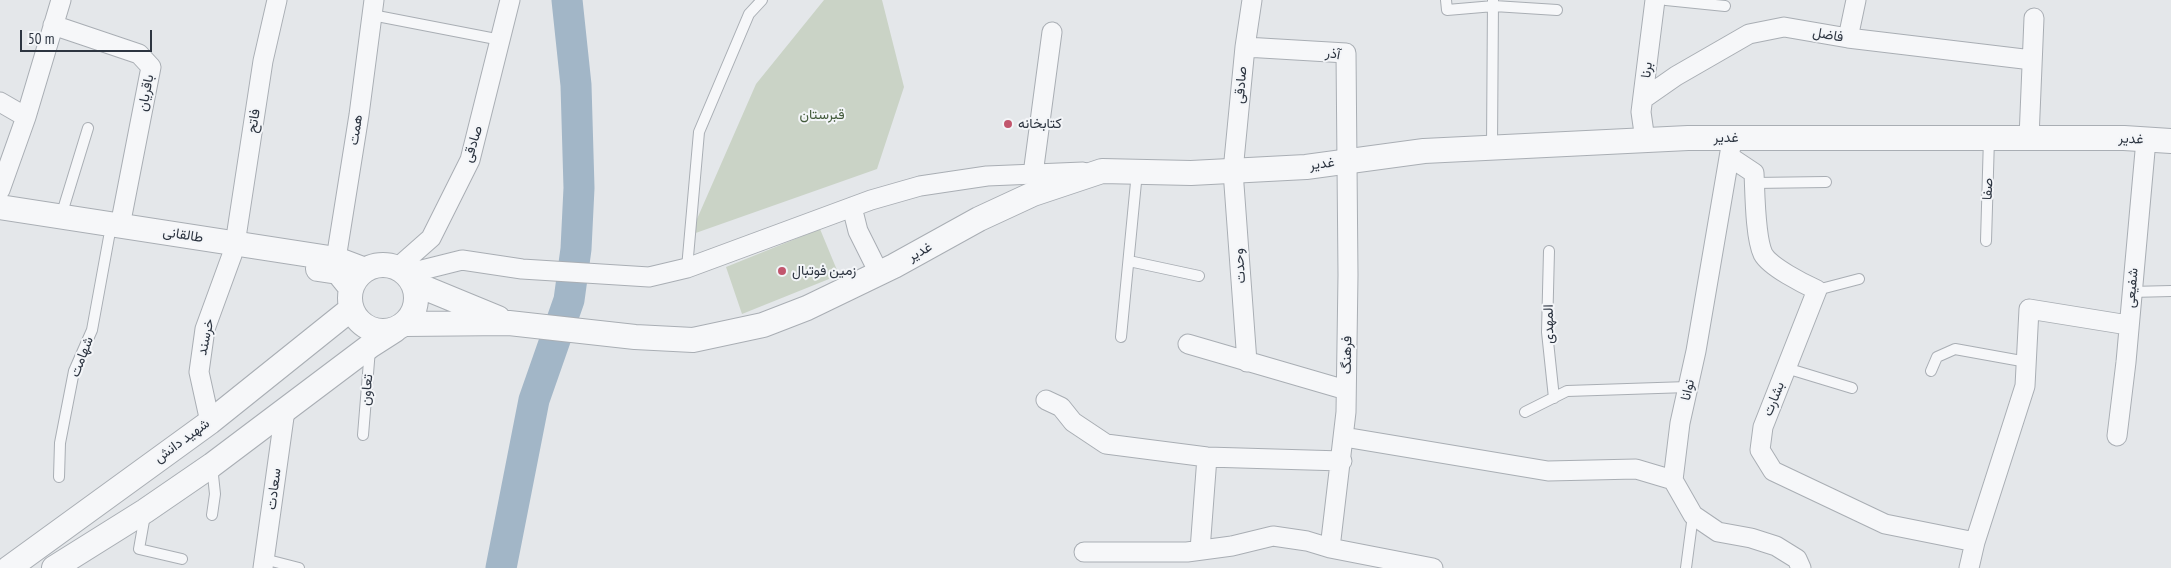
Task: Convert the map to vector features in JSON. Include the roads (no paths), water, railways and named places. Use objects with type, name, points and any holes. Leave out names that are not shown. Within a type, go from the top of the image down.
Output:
[{"type":"street","points":[[0,190],[26,117],[61,0]]},
{"type":"street","name":"فاتح","points":[[234,250],[263,61],[277,0]]},
{"type":"street","name":"صادقی","points":[[405,275],[431,238],[470,160],[510,0]]},
{"type":"street","name":"صادقی","points":[[1233,171],[1245,47],[1252,0]]},
{"type":"street","name":"برنا","points":[[1645,140],[1641,112],[1656,0]]},
{"type":"street","points":[[1848,38],[1856,0]]},
{"type":"street","name":"همت","points":[[336,259],[359,115],[373,7]]},
{"type":"street","points":[[2029,138],[2034,18]]},
{"type":"street","name":"باقریان","points":[[53,25],[139,54],[151,67],[115,231]]},
{"type":"street","name":"فاضل","points":[[1643,99],[1676,76],[1749,34],[1784,27],[1848,38],[2032,60]]},
{"type":"street","points":[[1033,174],[1052,32]]},
{"type":"street","name":"آذر","points":[[1245,47],[1346,53],[1346,161]]},
{"type":"street","points":[[0,102],[26,117]]},
{"type":"street","name":"غدیر","points":[[509,323],[589,332],[693,340],[763,325],[807,308],[1033,194],[1102,172],[1191,173],[1233,171],[1306,166],[1424,151],[1645,140],[1731,147],[1989,138],[2171,141]]},
{"type":"street","name":"شفیعی","points":[[2117,436],[2146,140]]},
{"type":"street","points":[[1731,147],[1754,173],[1757,222],[1763,254],[1789,276],[1817,290]]},
{"type":"street","name":"توانا","points":[[1674,480],[1680,423],[1731,147]]},
{"type":"street","name":"فرهنگ","points":[[1330,548],[1342,461],[1346,390],[1348,275],[1346,161]]},
{"type":"street","name":"وحدت","points":[[1233,171],[1247,362]]},
{"type":"street","points":[[405,275],[462,260],[522,269],[649,277],[687,268],[852,208],[920,186],[986,176],[1102,172]]},
{"type":"street","name":"طالقانی","points":[[0,207],[61,216],[115,231]]},
{"type":"street","points":[[852,208],[858,231],[879,273]]},
{"type":"street","name":"طالقانی","points":[[0,220],[115,231],[234,250],[338,272],[356,289]]},
{"type":"street","name":"طالقانی","points":[[234,250],[336,259],[356,289]]},
{"type":"street","name":"خرسند","points":[[210,422],[199,372],[205,329],[234,250]]},
{"type":"street","points":[[386,265],[509,323],[400,327],[385,332],[374,331],[364,326],[356,318],[356,289],[375,266],[386,265]]},
{"type":"street","points":[[54,534],[61,563],[146,511],[212,465],[370,346],[400,327],[412,316],[416,305],[416,294],[405,275]]},
{"type":"street","name":"شهید دانش","points":[[9,568],[210,422],[356,289]]},
{"type":"street","name":"بشارت","points":[[1817,290],[1763,426],[1760,450],[1774,471],[1885,524],[1975,542]]},
{"type":"street","points":[[1969,568],[1975,542],[2025,386],[2029,309],[2128,325]]},
{"type":"street","points":[[1188,344],[1346,390]]},
{"type":"street","points":[[1046,400],[1061,407],[1073,422],[1106,444],[1207,457],[1342,461]]},
{"type":"street","name":"سعادت","points":[[264,563],[285,410]]},
{"type":"street","points":[[1344,437],[1548,471],[1636,468],[1674,480],[1693,515],[1718,532],[1751,538],[1776,546],[1797,559],[1802,568]]},
{"type":"street","points":[[1200,550],[1207,457]]},
{"type":"street","points":[[1084,552],[1187,552],[1232,546],[1273,536],[1307,541],[1330,548],[1433,568]]},
{"type":"lane","points":[[687,268],[699,132],[749,14],[762,0]]},
{"type":"lane","points":[[1446,0],[1446,10],[1494,3],[1557,10]]},
{"type":"lane","points":[[1666,0],[1725,6]]},
{"type":"lane","points":[[1492,148],[1494,3]]},
{"type":"lane","points":[[373,7],[501,40]]},
{"type":"lane","points":[[61,216],[88,128]]},
{"type":"lane","name":"صفا","points":[[1986,241],[1989,138]]},
{"type":"lane","points":[[1121,337],[1137,172]]},
{"type":"lane","points":[[1754,183],[1826,182]]},
{"type":"lane","name":"شهامت","points":[[59,477],[60,444],[74,371],[92,330],[115,231]]},
{"type":"lane","name":"المهدی","points":[[1550,251],[1548,332],[1554,398]]},
{"type":"lane","points":[[1129,261],[1199,276]]},
{"type":"lane","points":[[1817,290],[1859,279]]},
{"type":"lane","points":[[2131,292],[2171,291]]},
{"type":"lane","name":"تعاون","points":[[363,435],[370,346]]},
{"type":"lane","points":[[1931,371],[1937,356],[1955,349],[2027,362]]},
{"type":"lane","points":[[1786,368],[1852,388]]},
{"type":"lane","points":[[1525,412],[1567,391],[1688,387]]},
{"type":"lane","points":[[212,465],[215,494],[212,515]]},
{"type":"lane","points":[[146,511],[139,549],[182,559]]},
{"type":"lane","points":[[1686,568],[1693,515]]},
{"type":"lane","points":[[264,563],[299,568]]},
{"type":"waterway","points":[[501,568],[534,400],[569,300],[576,249],[579,188],[576,85],[567,0]]},
{"type":"place","name":"کتابخانه","points":[[1008,124]]},
{"type":"place","name":"زمین فوتبال","points":[[782,271]]},
{"type":"park label","name":"قبرستان","points":[[822,115]]}]
